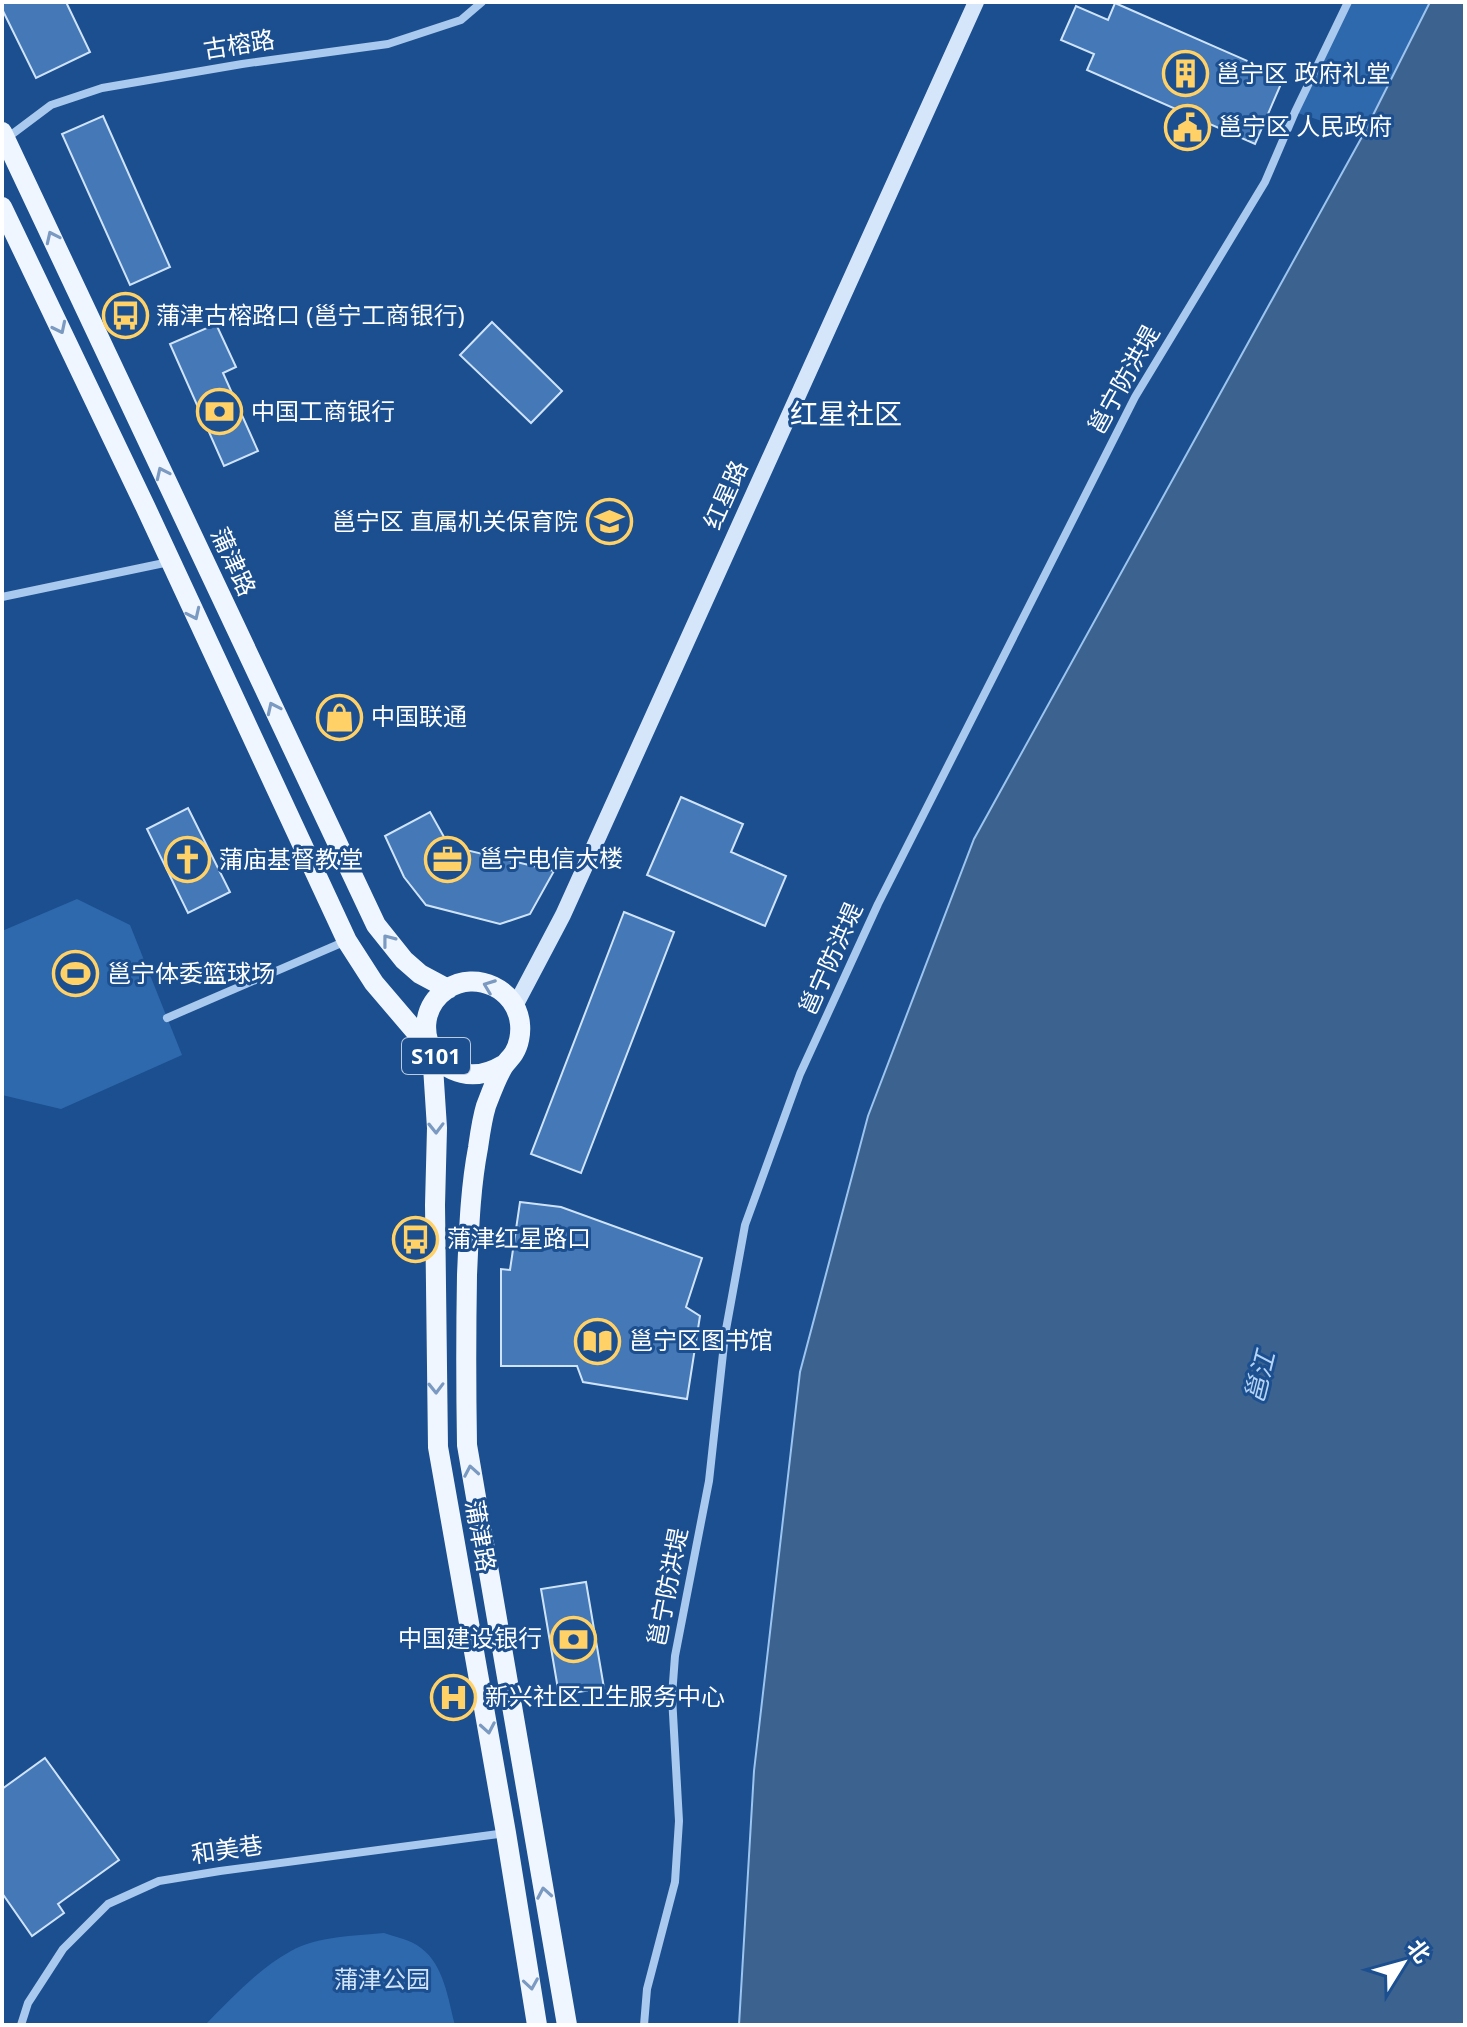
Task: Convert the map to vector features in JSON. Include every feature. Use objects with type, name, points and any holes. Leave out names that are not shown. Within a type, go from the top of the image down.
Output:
[{"type":"main road","name":"红星路","points":[[515,1006],[569,901],[976,2]]},
{"type":"main road","name":"蒲津路","points":[[4,136],[376,925],[404,960],[420,974],[448,989],[430,1010],[427,1024],[437,1128],[438,1447],[537,2025]]},
{"type":"main road","points":[[2,207],[347,941],[374,983],[432,1051]]},
{"type":"main road","points":[[448,989],[478,981],[493,985],[506,994],[515,1006]]},
{"type":"main road","name":"蒲津路","points":[[515,1006],[521,1022],[520,1038],[514,1053],[503,1065],[485,1109],[469,1219],[465,1354],[467,1445],[567,2025]]},
{"type":"main road","name":"S101","points":[[432,1051],[440,1062],[464,1075],[492,1072],[503,1065]]},
{"type":"street","name":"古榕路","points":[[4,136],[51,105],[102,88],[242,64],[388,44],[461,20],[482,2]]},
{"type":"street","name":"邕宁防洪堤","points":[[644,2025],[647,1989],[675,1882],[679,1821],[672,1696],[675,1656],[709,1481],[725,1335],[745,1225],[800,1074],[878,904],[1135,397],[1265,182],[1348,2]]},
{"type":"street","points":[[2,597],[169,562]]},
{"type":"street","points":[[167,1018],[347,941]]},
{"type":"street","name":"和美巷","points":[[21,2025],[28,2003],[63,1949],[108,1904],[159,1881],[506,1833]]},
{"type":"green space","points":[[1348,2],[1430,2],[1363,135],[1295,112]]},
{"type":"green space","name":"邕宁体委篮球场","points":[[77,899],[130,925],[182,1055],[61,1109],[2,1095],[2,931]]},
{"type":"green space","name":"蒲津公园","points":[[384,1933],[413,1943],[429,1955],[444,1983],[455,2025],[205,2025],[256,1975],[291,1951],[324,1940]]},
{"type":"water","name":"邕江","points":[[1430,2],[1465,2],[1465,2025],[739,2025],[754,1771],[800,1372],[868,1116],[974,839],[1363,135]]},
{"type":"building","points":[[2,2],[66,2],[90,52],[36,78],[2,9]]},
{"type":"building","name":"邕宁区 政府礼堂","points":[[1115,3],[1284,77],[1255,144],[1087,70],[1094,54],[1061,40],[1076,6],[1108,20]]},
{"type":"building","points":[[103,116],[170,267],[130,285],[62,134]]},
{"type":"building","points":[[492,322],[562,391],[531,423],[460,355]]},
{"type":"building","name":"中国工商银行","points":[[216,324],[236,367],[223,373],[258,451],[224,466],[170,344]]},
{"type":"building","points":[[681,797],[743,824],[731,852],[786,876],[765,926],[647,875]]},
{"type":"building","name":"蒲庙基督教堂","points":[[188,808],[230,892],[188,913],[147,829]]},
{"type":"building","name":"邕宁电信大楼","points":[[430,812],[449,846],[554,871],[530,914],[500,924],[426,905],[404,877],[385,836]]},
{"type":"building","points":[[624,912],[674,932],[581,1173],[531,1154]]},
{"type":"building","name":"邕宁区图书馆","points":[[520,1202],[561,1207],[702,1258],[686,1307],[700,1316],[687,1399],[583,1382],[577,1366],[501,1366],[501,1269],[510,1270]]},
{"type":"building","name":"中国建设银行","points":[[586,1582],[604,1688],[559,1695],[541,1589]]},
{"type":"building","points":[[45,1758],[119,1860],[58,1904],[64,1913],[32,1936],[2,1893],[2,1789]]},
{"type":"place","name":"邕宁区 政府礼堂","points":[[1185,74]]},
{"type":"place","name":"邕宁区 人民政府","points":[[1187,127]]},
{"type":"place","name":"蒲津古榕路口 (邕宁工商银行)","points":[[125,316]]},
{"type":"place","name":"中国工商银行","points":[[220,412]]},
{"type":"place","name":"邕宁区 直属机关保育院","points":[[609,522]]},
{"type":"place","name":"中国联通","points":[[340,717]]},
{"type":"place","name":"邕宁电信大楼","points":[[448,859]]},
{"type":"place","name":"蒲庙基督教堂","points":[[188,860]]},
{"type":"place","name":"邕宁体委篮球场","points":[[76,974]]},
{"type":"place","name":"蒲津红星路口","points":[[416,1239]]},
{"type":"place","name":"邕宁区图书馆","points":[[598,1341]]},
{"type":"place","name":"中国建设银行","points":[[573,1639]]},
{"type":"place","name":"新兴社区卫生服务中心","points":[[454,1697]]},
{"type":"district","name":"红星社区","points":[[846,414]]}]
